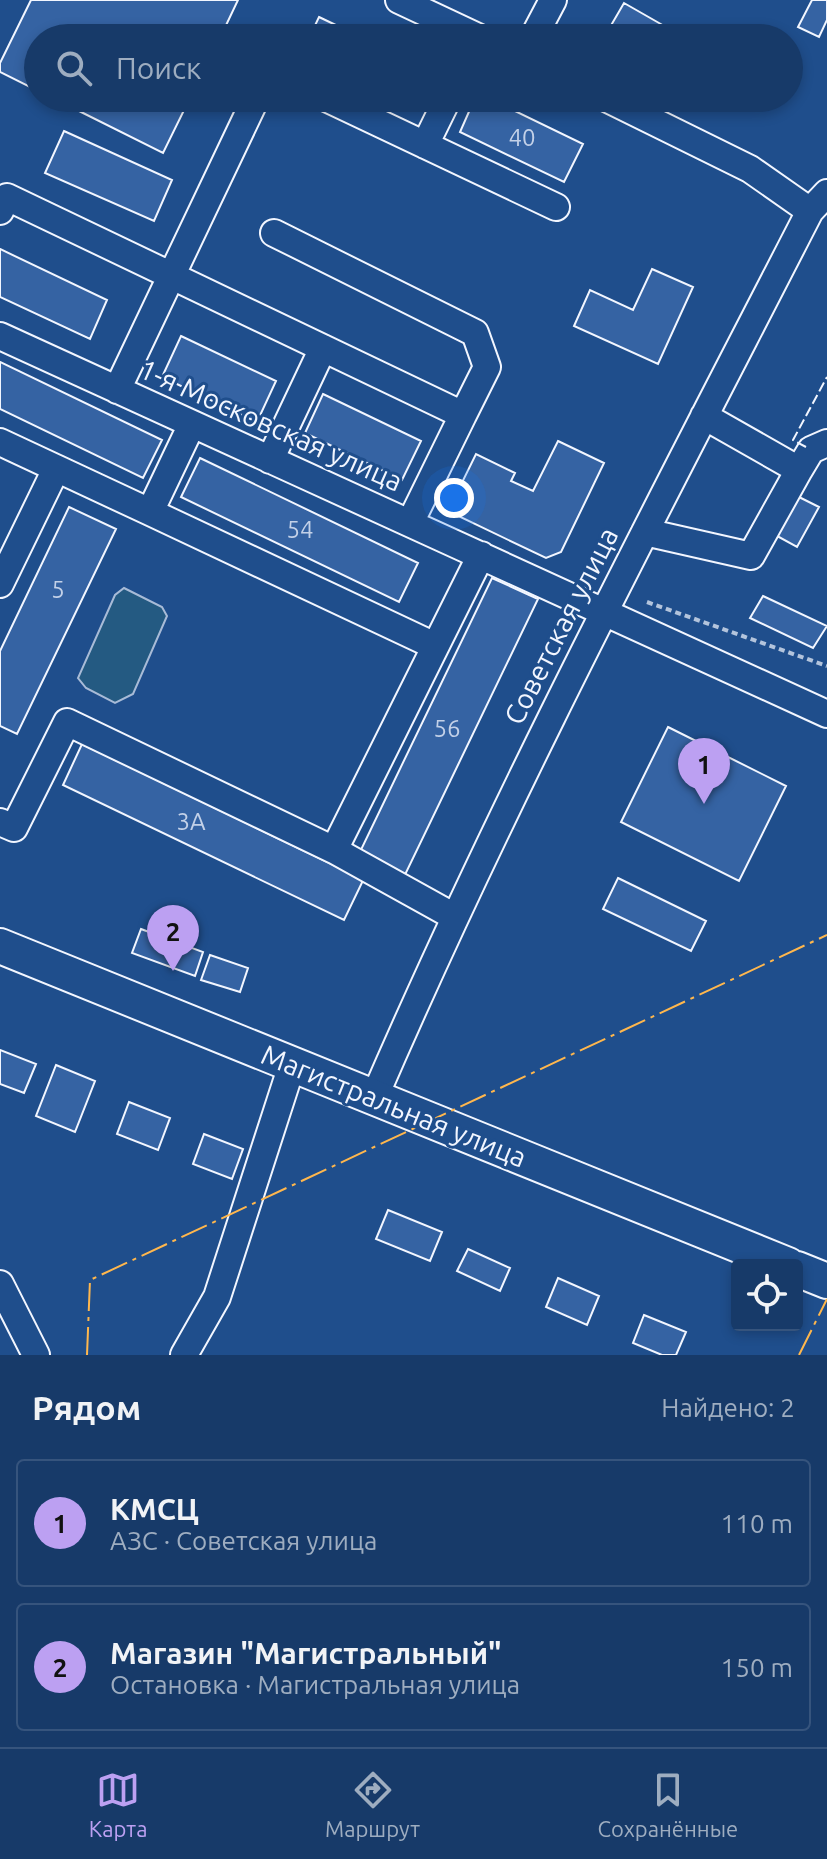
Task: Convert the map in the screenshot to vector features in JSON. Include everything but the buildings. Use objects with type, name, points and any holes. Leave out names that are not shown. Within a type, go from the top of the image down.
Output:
[{"type":"main road","name":"Магистральная улица","points":[[0,946],[773,1259]]},
{"type":"main road","points":[[803,1271],[827,1281]]},
{"type":"street","points":[[399,0],[449,24]]},
{"type":"street","points":[[540,24],[553,0]]},
{"type":"street","points":[[117,390],[249,112]]},
{"type":"street","points":[[355,112],[556,207]]},
{"type":"street","points":[[425,145],[441,112]]},
{"type":"street","points":[[634,112],[818,202]]},
{"type":"street","points":[[0,211],[7,197],[463,415]]},
{"type":"street","name":"Советская улица","points":[[374,1098],[453,916],[609,600],[818,202]]},
{"type":"street","points":[[274,233],[475,333],[487,367],[410,523]]},
{"type":"street","name":"1-я Московская улица","points":[[0,336],[481,555],[609,600],[827,714]]},
{"type":"street","points":[[270,460],[323,348]]},
{"type":"street","points":[[704,416],[799,470]]},
{"type":"street","points":[[150,512],[192,424]]},
{"type":"street","points":[[0,442],[435,646]]},
{"type":"street","points":[[645,532],[751,556],[811,450],[827,443]]},
{"type":"street","points":[[0,584],[56,469]]},
{"type":"street","points":[[334,850],[481,555]]},
{"type":"street","points":[[0,822],[14,828],[67,722],[334,850],[453,916]]},
{"type":"street","points":[[184,1355],[217,1297],[292,1065]]},
{"type":"street","points":[[0,1284],[36,1355]]},
{"type":"path","points":[[609,600],[827,666]]},
{"type":"shaded area","points":[[124,588],[162,607],[167,616],[133,694],[115,703],[86,688],[78,678],[115,595]]},
{"type":"fence","points":[[806,447],[793,440],[827,377]]},
{"type":"power","points":[[87,1355],[90,1280],[827,935]]},
{"type":"power","points":[[799,1355],[827,1299]]},
{"type":"place","name":"КМСЦ","points":[[704,804]]},
{"type":"place","name":"Магазин \"Магистральный\"","points":[[173,971]]}]
